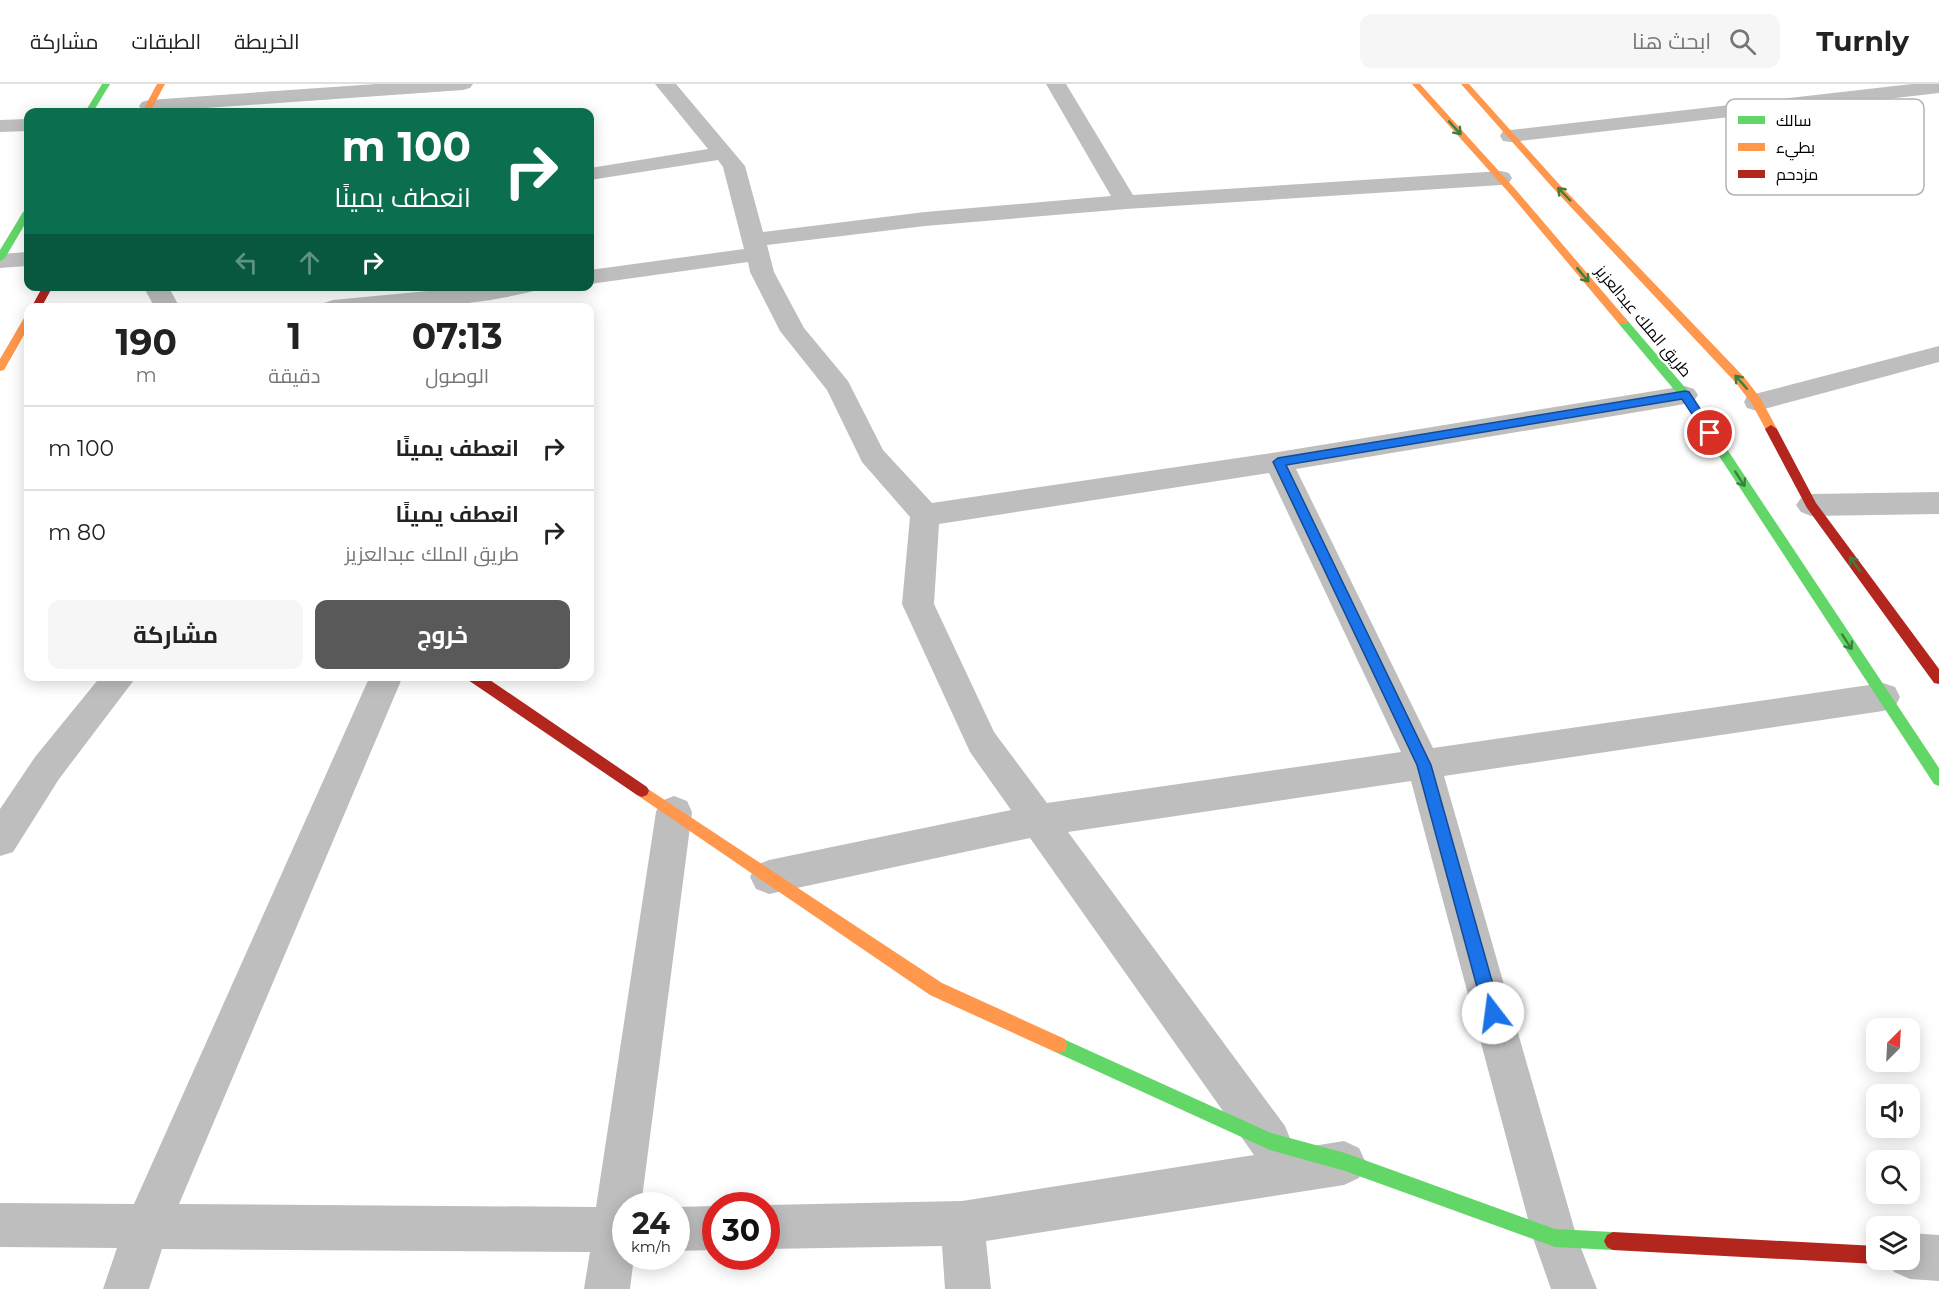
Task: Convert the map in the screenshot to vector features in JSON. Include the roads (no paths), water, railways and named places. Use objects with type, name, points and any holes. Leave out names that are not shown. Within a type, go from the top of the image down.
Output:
[{"type":"main road","points":[[91,108],[106,84]]},
{"type":"main road","points":[[149,108],[161,84]]},
{"type":"main road","name":"طريق الملك عبدالعزيز","points":[[1416,84],[1501,178],[1685,395],[1939,780]]},
{"type":"main road","name":"طريق الملك عبدالعزيز","points":[[1465,84],[1740,380],[1757,402],[1811,505],[1939,679]]},
{"type":"main road","points":[[0,259],[24,219]]},
{"type":"main road","points":[[0,368],[24,327]]},
{"type":"main road","points":[[480,681],[936,989],[1270,1141],[1345,1162],[1555,1238],[1866,1254]]},
{"type":"street","points":[[161,108],[463,84]]},
{"type":"street","points":[[665,84],[734,166],[762,272],[794,331],[839,387],[872,454],[925,515],[918,604],[982,742],[1270,1141]]},
{"type":"street","points":[[1056,84],[1126,202]]},
{"type":"street","points":[[1834,99],[1939,87]]},
{"type":"street","points":[[1511,136],[1726,111]]},
{"type":"street","points":[[0,126],[24,125]]},
{"type":"street","points":[[594,173],[723,153]]},
{"type":"street","points":[[594,275],[925,219],[1126,202],[1501,178]]},
{"type":"street","points":[[0,259],[24,259]]},
{"type":"street","points":[[386,303],[497,291]]},
{"type":"street","points":[[1757,402],[1939,354]]},
{"type":"street","points":[[925,515],[1278,462],[1685,395]]},
{"type":"street","points":[[1278,462],[1424,765],[1555,1238],[1574,1289]]},
{"type":"street","points":[[1811,505],[1939,503]]},
{"type":"street","points":[[0,840],[46,768],[117,681]]},
{"type":"street","points":[[126,1289],[147,1226],[385,681]]},
{"type":"street","points":[[769,877],[1039,820],[1883,697]]},
{"type":"street","points":[[625,1192],[674,812]]},
{"type":"street","points":[[780,1227],[962,1223],[1345,1162]]},
{"type":"street","points":[[962,1223],[968,1289]]},
{"type":"street","points":[[0,1225],[612,1230]]},
{"type":"street","points":[[1920,1257],[1939,1258]]},
{"type":"street","points":[[607,1289],[612,1266]]}]
